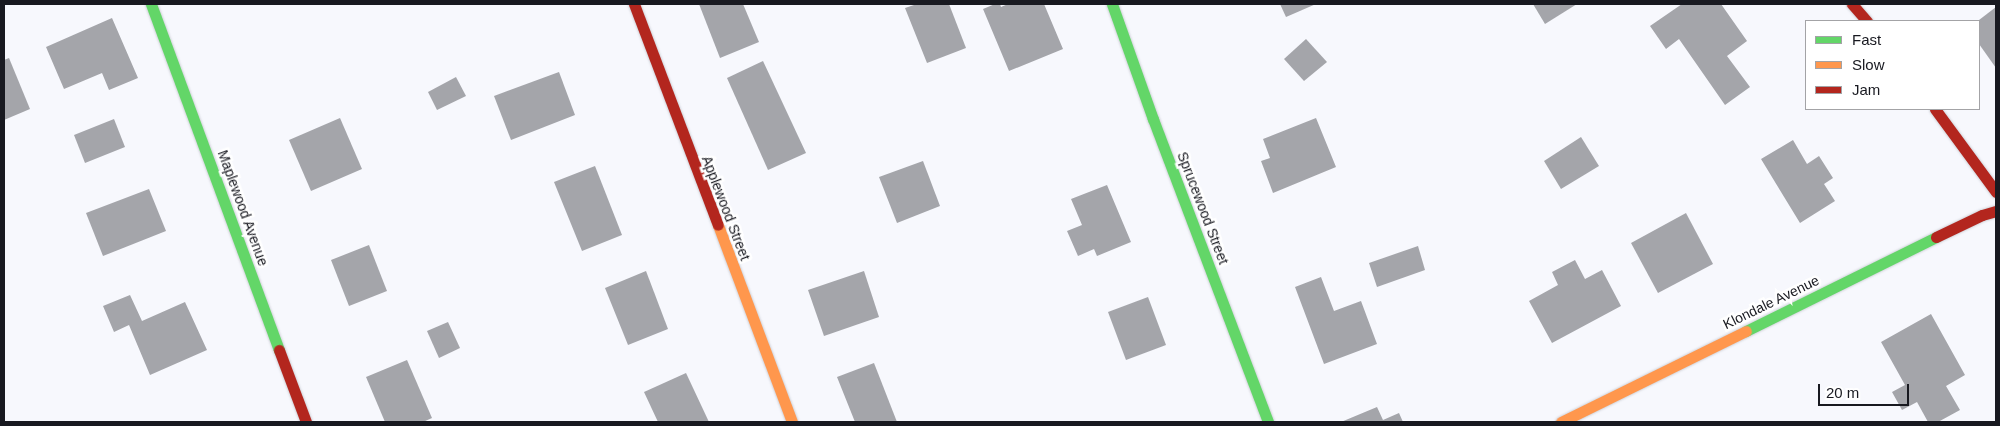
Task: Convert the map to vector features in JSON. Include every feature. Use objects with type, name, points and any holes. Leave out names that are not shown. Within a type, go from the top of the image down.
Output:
[{"type":"street","name":"Maplewood Avenue","points":[[151,4],[306,422]]},
{"type":"street","name":"Applewood Street","points":[[634,4],[792,422]]},
{"type":"street","name":"Sprucewood Street","points":[[1112,4],[1156,128],[1268,422]]},
{"type":"street","points":[[1852,4],[1866,20]]},
{"type":"street","points":[[1935,110],[1996,192]]},
{"type":"street","name":"Klondale Avenue","points":[[1561,422],[1982,215],[1996,210]]},
{"type":"building","points":[[699,4],[743,4],[759,42],[720,58]]},
{"type":"building","points":[[917,4],[949,4],[966,48],[927,63],[905,8]]},
{"type":"building","points":[[1000,4],[1001,7],[1008,4],[1044,4],[1063,49],[1009,71],[983,9]]},
{"type":"building","points":[[1280,4],[1316,4],[1286,17]]},
{"type":"building","points":[[1533,4],[1577,4],[1545,24]]},
{"type":"building","points":[[1682,4],[1721,4],[1747,41],[1727,56],[1750,87],[1725,105],[1679,39],[1666,49],[1650,26]]},
{"type":"building","points":[[1996,7],[1996,68],[1980,45],[1979,20]]},
{"type":"building","points":[[112,18],[138,78],[109,90],[102,73],[64,89],[46,47]]},
{"type":"building","points":[[1306,39],[1327,62],[1304,81],[1284,59]]},
{"type":"building","points":[[9,58],[30,109],[4,120],[4,60]]},
{"type":"building","points":[[763,61],[806,153],[768,170],[727,78]]},
{"type":"building","points":[[559,72],[575,115],[511,140],[494,96]]},
{"type":"building","points":[[456,77],[466,96],[437,110],[428,92]]},
{"type":"building","points":[[340,118],[362,169],[311,191],[289,140]]},
{"type":"building","points":[[1316,118],[1336,167],[1273,193],[1261,161],[1270,158],[1263,139]]},
{"type":"building","points":[[114,119],[125,147],[85,163],[74,135]]},
{"type":"building","points":[[1581,137],[1599,166],[1561,189],[1544,161]]},
{"type":"building","points":[[1793,140],[1807,164],[1819,156],[1833,178],[1824,184],[1835,201],[1800,223],[1761,159]]},
{"type":"building","points":[[923,161],[940,206],[897,223],[879,177]]},
{"type":"building","points":[[595,166],[622,235],[582,251],[554,182]]},
{"type":"building","points":[[1107,185],[1131,242],[1097,256],[1094,249],[1078,256],[1067,231],[1082,225],[1071,199]]},
{"type":"building","points":[[149,189],[166,231],[103,256],[86,213]]},
{"type":"building","points":[[1686,213],[1713,264],[1658,293],[1631,243]]},
{"type":"building","points":[[369,245],[387,291],[349,306],[331,260]]},
{"type":"building","points":[[1418,246],[1425,270],[1377,287],[1369,263]]},
{"type":"building","points":[[1575,260],[1585,279],[1602,270],[1621,306],[1552,343],[1529,301],[1558,285],[1552,272]]},
{"type":"building","points":[[646,271],[668,329],[628,345],[605,288]]},
{"type":"building","points":[[864,271],[879,317],[824,336],[808,290]]},
{"type":"building","points":[[1321,277],[1334,311],[1361,301],[1377,344],[1324,364],[1295,287]]},
{"type":"building","points":[[130,295],[142,321],[185,302],[207,350],[150,375],[129,325],[114,332],[103,306]]},
{"type":"building","points":[[1148,297],[1166,345],[1126,360],[1108,312]]},
{"type":"building","points":[[1931,314],[1965,375],[1946,386],[1960,410],[1938,422],[1928,422],[1917,402],[1902,410],[1892,392],[1905,385],[1881,342]]},
{"type":"building","points":[[448,322],[460,348],[439,358],[427,331]]},
{"type":"building","points":[[407,360],[432,418],[423,422],[385,422],[366,377]]},
{"type":"building","points":[[874,363],[897,422],[855,422],[837,377]]},
{"type":"building","points":[[686,373],[709,422],[658,422],[644,392]]},
{"type":"building","points":[[1377,407],[1383,420],[1399,413],[1403,422],[1341,422]]},
{"type":"traffic: fast","points":[[151,4],[279,350]]},
{"type":"traffic: fast","points":[[1112,4],[1153,119],[1268,422]]},
{"type":"traffic: fast","points":[[1746,331],[1936,237]]},
{"type":"traffic: slow","points":[[718,225],[792,422]]},
{"type":"traffic: slow","points":[[1561,422],[1746,331]]},
{"type":"traffic: jam","points":[[634,4],[718,225]]},
{"type":"traffic: jam","points":[[1852,4],[1866,20]]},
{"type":"traffic: jam","points":[[1936,110],[1996,192]]},
{"type":"traffic: jam","points":[[1936,237],[1982,215],[1996,211]]},
{"type":"traffic: jam","points":[[279,350],[306,422]]}]
